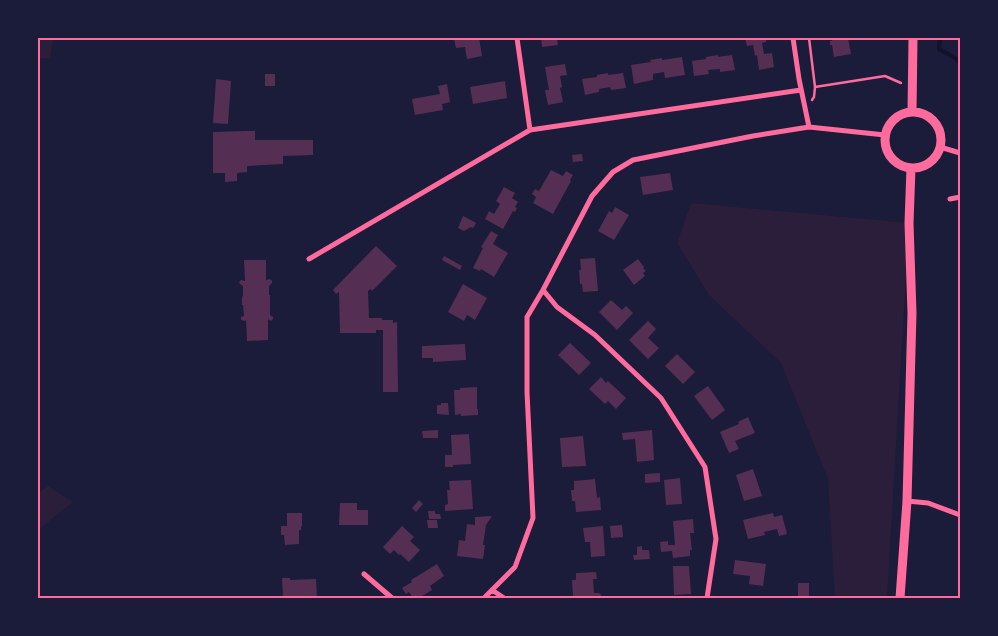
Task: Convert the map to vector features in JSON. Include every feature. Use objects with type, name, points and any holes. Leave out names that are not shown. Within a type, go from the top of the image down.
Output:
[{"type":"street","points":[[517,38],[530,130]]},
{"type":"street","points":[[793,38],[809,127]]},
{"type":"street","points":[[912,112],[914,38]]},
{"type":"street","points":[[309,259],[530,130],[801,90]]},
{"type":"street","points":[[912,112],[928,116],[935,122],[941,138],[936,156],[929,163],[921,167],[911,168],[902,166],[888,154],[884,144],[884,135],[894,118],[912,112]]},
{"type":"street","points":[[484,598],[515,567],[533,518],[527,392],[527,317],[592,196],[614,172],[633,160],[809,127],[884,135]]},
{"type":"street","points":[[940,147],[960,153]]},
{"type":"street","points":[[900,598],[907,500],[912,313],[911,168]]},
{"type":"street","points":[[950,199],[960,197]]},
{"type":"street","points":[[543,290],[557,307],[595,335],[661,398],[705,467],[716,539],[707,598]]},
{"type":"street","points":[[907,500],[928,503],[960,516]]},
{"type":"street","points":[[364,574],[392,598]]},
{"type":"street","points":[[492,590],[504,598]]},
{"type":"path","points":[[809,38],[816,87],[886,76],[899,83],[912,85]]},
{"type":"shaded area","points":[[38,38],[53,38],[50,59],[38,58]]},
{"type":"shaded area","points":[[691,203],[909,223],[887,598],[835,598],[828,479],[781,363],[709,295],[677,243]]},
{"type":"shaded area","points":[[48,486],[73,502],[38,530],[38,493]]},
{"type":"building","points":[[454,38],[479,38],[482,56],[467,59],[465,47],[456,48]]},
{"type":"building","points":[[541,38],[557,38],[558,45],[542,47]]},
{"type":"building","points":[[745,38],[766,38],[766,42],[762,43],[764,54],[772,53],[774,67],[759,70],[757,55],[755,56],[753,45],[747,46]]},
{"type":"building","points":[[831,38],[848,38],[851,54],[834,57],[832,45],[830,45]]},
{"type":"building","points":[[718,55],[718,57],[732,55],[735,70],[720,72],[720,69],[708,70],[709,74],[694,76],[692,61]]},
{"type":"building","points":[[682,57],[685,75],[665,78],[664,72],[653,74],[653,80],[634,84],[631,65],[662,58],[662,60]]},
{"type":"building","points":[[565,64],[567,75],[560,76],[563,102],[548,105],[545,90],[549,90],[545,67]]},
{"type":"building","points":[[608,73],[608,75],[623,73],[626,88],[611,90],[610,87],[585,95],[582,79]]},
{"type":"building","points":[[265,74],[275,74],[275,86],[265,86]]},
{"type":"building","points":[[216,79],[231,81],[228,124],[213,123]]},
{"type":"building","points":[[505,81],[507,98],[473,104],[470,87]]},
{"type":"building","points":[[447,84],[450,102],[442,104],[443,110],[415,115],[412,99],[440,94],[438,86]]},
{"type":"building","points":[[255,131],[255,140],[313,140],[313,155],[283,156],[283,164],[247,166],[247,172],[237,173],[237,181],[225,182],[225,173],[213,173],[213,132]]},
{"type":"building","points":[[582,154],[583,161],[573,162],[572,155]]},
{"type":"building","points":[[551,170],[563,176],[566,171],[573,175],[553,214],[533,203],[536,197],[532,194],[535,189],[539,191]]},
{"type":"building","points":[[670,173],[673,190],[643,195],[640,177]]},
{"type":"building","points":[[504,187],[515,193],[512,198],[518,202],[515,212],[513,211],[503,229],[485,219],[489,211],[494,214],[500,204],[496,201]]},
{"type":"building","points":[[615,207],[629,215],[614,240],[598,231],[609,211],[612,213]]},
{"type":"building","points":[[463,216],[476,223],[473,228],[471,227],[464,231],[458,228]]},
{"type":"building","points":[[491,231],[498,235],[493,244],[508,253],[494,277],[481,269],[480,271],[473,268],[483,248],[481,247]]},
{"type":"building","points":[[376,246],[397,266],[372,291],[371,289],[368,291],[369,318],[382,318],[382,320],[393,320],[393,323],[397,322],[398,392],[383,392],[383,330],[376,330],[376,333],[340,333],[339,292],[336,294],[333,290]]},
{"type":"building","points":[[444,256],[462,266],[460,270],[442,260]]},
{"type":"building","points":[[595,258],[598,291],[583,292],[582,284],[580,284],[580,259]]},
{"type":"building","points":[[638,259],[646,271],[643,273],[645,276],[634,285],[623,270]]},
{"type":"building","points":[[244,260],[266,260],[266,280],[270,279],[272,281],[269,286],[269,295],[270,315],[273,317],[271,321],[268,319],[268,340],[247,341],[246,320],[241,320],[241,317],[244,316],[242,305],[243,286],[239,282],[241,280],[245,281]]},
{"type":"building","points":[[463,284],[487,298],[475,320],[467,315],[464,321],[448,312]]},
{"type":"building","points":[[611,300],[622,310],[626,306],[633,313],[617,330],[599,312]]},
{"type":"building","points":[[648,321],[656,329],[648,338],[659,348],[648,359],[629,340]]},
{"type":"building","points":[[570,343],[591,363],[579,375],[558,355]]},
{"type":"building","points":[[465,344],[466,360],[433,362],[433,358],[422,358],[422,346]]},
{"type":"building","points":[[677,354],[695,372],[683,384],[665,366]]},
{"type":"building","points":[[601,377],[626,398],[616,409],[608,401],[605,404],[589,389]]},
{"type":"building","points":[[708,386],[725,410],[712,420],[694,396]]},
{"type":"building","points":[[477,387],[478,415],[455,415],[454,390]]},
{"type":"building","points":[[441,403],[448,403],[449,415],[437,414],[437,405],[441,405]]},
{"type":"building","points":[[748,417],[755,433],[735,441],[739,449],[729,453],[720,432],[739,424],[738,422]]},
{"type":"building","points":[[438,430],[438,438],[423,438],[422,431]]},
{"type":"building","points":[[652,430],[654,460],[637,462],[635,439],[623,440],[622,433]]},
{"type":"building","points":[[469,434],[471,464],[445,467],[445,455],[452,455],[451,435]]},
{"type":"building","points":[[583,436],[586,466],[562,467],[560,438]]},
{"type":"building","points":[[753,469],[762,496],[744,501],[736,475]]},
{"type":"building","points":[[660,473],[660,482],[645,483],[645,474]]},
{"type":"building","points":[[680,478],[682,504],[666,505],[664,480]]},
{"type":"building","points":[[595,479],[597,498],[600,497],[601,510],[576,512],[571,490],[574,490],[574,481]]},
{"type":"building","points":[[471,480],[473,509],[445,511],[445,505],[448,504],[447,490],[450,490],[449,481]]},
{"type":"building","points":[[419,500],[423,504],[416,512],[412,508]]},
{"type":"building","points":[[340,503],[357,503],[357,510],[368,510],[368,525],[339,525]]},
{"type":"building","points":[[428,511],[435,511],[435,514],[440,514],[441,519],[429,519]]},
{"type":"building","points":[[287,513],[302,513],[299,544],[285,545],[284,535],[281,535],[281,526],[287,526]]},
{"type":"building","points":[[773,513],[774,517],[782,515],[787,534],[779,536],[777,529],[764,532],[765,535],[748,539],[743,520]]},
{"type":"building","points":[[492,516],[486,525],[483,559],[457,556],[459,540],[465,541],[467,524],[475,525],[475,517]]},
{"type":"building","points":[[693,519],[694,533],[690,533],[692,550],[690,550],[690,556],[673,558],[672,551],[661,552],[660,542],[668,541],[668,545],[675,545],[673,521]]},
{"type":"building","points":[[427,520],[437,520],[438,528],[428,528]]},
{"type":"building","points":[[622,525],[623,537],[611,538],[610,526]]},
{"type":"building","points":[[402,526],[414,537],[410,541],[420,550],[409,562],[394,550],[390,554],[383,547]]},
{"type":"building","points":[[603,526],[605,556],[591,557],[590,542],[585,542],[583,528]]},
{"type":"building","points":[[642,546],[642,550],[649,550],[650,559],[634,560],[633,555],[637,555],[637,547]]},
{"type":"building","points":[[735,560],[766,564],[763,586],[749,584],[750,576],[733,574]]},
{"type":"building","points":[[437,564],[444,576],[430,586],[432,590],[419,598],[413,598],[409,592],[406,594],[402,588],[412,582],[411,580]]},
{"type":"building","points":[[673,566],[689,566],[691,594],[674,595]]},
{"type":"building","points":[[596,572],[597,579],[593,579],[594,593],[599,593],[601,598],[570,598],[569,596],[573,596],[572,580],[576,580],[576,573]]},
{"type":"building","points":[[282,578],[290,578],[290,580],[316,579],[317,598],[283,598]]},
{"type":"building","points":[[798,583],[809,583],[809,596],[798,596]]},
{"type":"waterway","points":[[940,38],[939,49],[960,63]]}]
